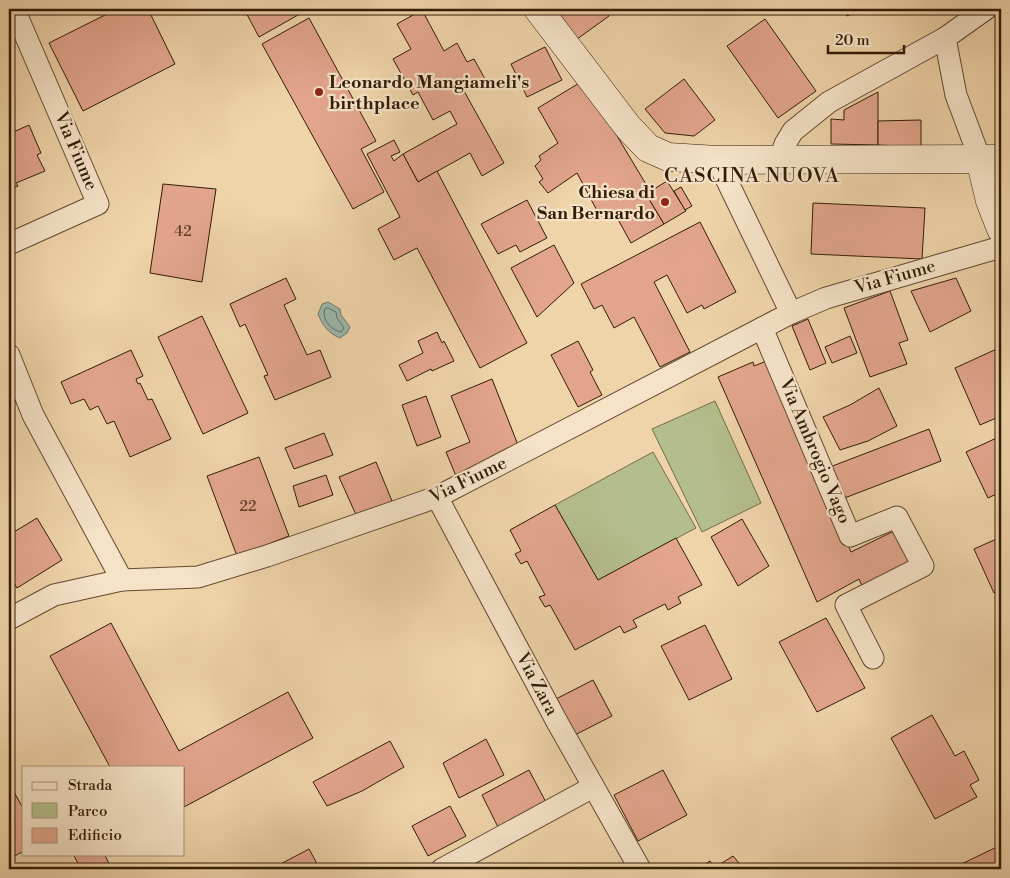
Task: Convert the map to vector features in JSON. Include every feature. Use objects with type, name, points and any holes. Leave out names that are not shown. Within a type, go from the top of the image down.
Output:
[{"type":"street","name":"Via Fiume","points":[[9,244],[98,204],[14,9]]},
{"type":"street","points":[[538,9],[628,127],[648,148],[668,157],[718,160],[991,159]]},
{"type":"street","points":[[780,160],[785,144],[793,131],[828,102],[946,38],[986,9]]},
{"type":"street","points":[[946,38],[956,95],[991,159],[990,201],[1001,229]]},
{"type":"street","points":[[718,160],[791,313]]},
{"type":"street","name":"Via Fiume","points":[[9,619],[54,595],[122,580],[198,577],[267,556],[437,497],[791,313],[826,298],[1001,247]]},
{"type":"street","name":"Via Ambrogio Vago","points":[[762,328],[850,536],[896,517],[923,566],[846,605],[873,658]]},
{"type":"street","points":[[9,355],[33,414],[122,580]]},
{"type":"street","name":"Via Zara","points":[[437,497],[593,787],[640,869]]},
{"type":"street","points":[[442,869],[593,787]]},
{"type":"green space","points":[[715,401],[761,503],[702,532],[652,429]]},
{"type":"green space","points":[[653,452],[696,528],[598,580],[555,505]]},
{"type":"water","points":[[328,302],[340,309],[341,315],[350,327],[347,333],[340,338],[326,329],[318,314],[322,304]]},
{"type":"building","points":[[117,9],[148,9],[175,64],[83,111],[49,43]]},
{"type":"building","points":[[244,9],[295,9],[298,15],[259,37]]},
{"type":"building","points":[[549,9],[603,9],[609,16],[573,42]]},
{"type":"building","points":[[843,9],[861,9],[847,16]]},
{"type":"building","points":[[422,10],[444,51],[457,43],[467,62],[474,59],[485,79],[464,91],[504,163],[482,176],[470,153],[418,182],[403,154],[457,124],[450,111],[433,120],[418,92],[413,95],[393,59],[411,49],[397,24]]},
{"type":"building","name":"Leonardo Mangiameli's birthplace","points":[[309,18],[376,141],[361,149],[384,192],[353,209],[262,44]]},
{"type":"building","points":[[765,19],[816,91],[778,118],[727,46]]},
{"type":"building","points":[[545,47],[562,80],[527,97],[511,64]]},
{"type":"building","points":[[684,79],[715,120],[694,136],[665,133],[645,109]]},
{"type":"building","points":[[581,82],[595,99],[650,191],[646,194],[664,224],[631,243],[615,214],[602,220],[577,173],[548,193],[539,182],[543,179],[535,166],[541,160],[539,156],[558,143],[538,108]]},
{"type":"building","points":[[878,92],[878,145],[831,144],[831,119],[844,120],[844,110]]},
{"type":"building","points":[[921,120],[921,147],[878,145],[878,121]]},
{"type":"building","points":[[999,120],[1001,120],[1001,145],[1000,145]]},
{"type":"building","points":[[29,125],[41,153],[37,155],[45,171],[16,183],[18,186],[9,190],[9,134]]},
{"type":"building","points":[[394,140],[400,152],[391,156],[394,161],[403,154],[418,182],[437,171],[527,343],[480,368],[417,248],[394,260],[378,229],[400,217],[367,154]]},
{"type":"building","name":"Chiesa di San Bernardo","points":[[667,181],[686,211],[664,224],[646,194]]},
{"type":"building","points":[[163,184],[216,189],[202,282],[150,273]]},
{"type":"building","points":[[681,187],[692,206],[685,210],[674,191]]},
{"type":"building","points":[[527,200],[547,238],[520,252],[516,245],[498,254],[481,224]]},
{"type":"building","points":[[813,203],[925,208],[922,259],[811,254]]},
{"type":"building","points":[[700,222],[736,292],[704,309],[702,305],[687,313],[667,275],[654,282],[690,352],[660,367],[634,317],[614,328],[602,305],[594,309],[581,284]]},
{"type":"building","points":[[554,245],[574,283],[537,317],[511,268]]},
{"type":"building","points":[[286,278],[296,299],[284,305],[307,355],[320,350],[331,377],[275,400],[264,376],[268,375],[245,324],[240,327],[230,304]]},
{"type":"building","points":[[956,278],[971,311],[930,332],[911,291]]},
{"type":"building","points":[[890,291],[908,340],[899,343],[907,364],[870,377],[844,308]]},
{"type":"building","points":[[202,316],[248,413],[203,434],[158,337]]},
{"type":"building","points":[[808,319],[826,363],[810,370],[792,326]]},
{"type":"building","points":[[437,332],[454,361],[432,371],[431,369],[407,381],[399,365],[423,353],[418,341]]},
{"type":"building","points":[[850,336],[857,353],[832,363],[825,347]]},
{"type":"building","points":[[578,341],[593,370],[590,372],[602,395],[578,407],[551,355]]},
{"type":"building","points":[[1001,347],[1001,416],[980,425],[955,368]]},
{"type":"building","points":[[131,350],[143,376],[136,379],[138,384],[140,383],[148,400],[152,399],[171,439],[130,457],[114,421],[107,424],[98,406],[90,410],[84,399],[71,404],[61,382]]},
{"type":"building","points":[[769,360],[851,552],[894,531],[913,565],[864,590],[859,579],[817,602],[718,377],[753,362],[754,366]]},
{"type":"building","points":[[492,379],[520,450],[456,476],[446,452],[470,442],[451,396]]},
{"type":"building","points":[[879,388],[897,426],[868,441],[840,450],[823,417],[850,405]]},
{"type":"building","points":[[426,396],[441,437],[417,446],[402,405]]},
{"type":"building","points":[[929,429],[941,461],[842,499],[830,467]]},
{"type":"building","points":[[324,433],[333,455],[294,469],[285,448]]},
{"type":"building","points":[[1001,436],[1001,492],[988,498],[966,452]]},
{"type":"building","points":[[259,457],[289,536],[237,556],[207,476]]},
{"type":"building","points":[[376,462],[392,501],[357,517],[339,477]]},
{"type":"building","points":[[326,475],[333,495],[299,507],[293,486]]},
{"type":"building","points":[[555,505],[598,580],[676,538],[702,585],[678,597],[681,603],[668,610],[665,604],[633,620],[637,627],[624,633],[620,626],[575,650],[550,605],[545,607],[539,597],[545,595],[527,561],[521,564],[515,554],[521,551],[510,530]]},
{"type":"building","points":[[37,518],[62,560],[17,588],[9,574],[9,535]]},
{"type":"building","points":[[742,519],[769,566],[738,586],[711,537]]},
{"type":"building","points":[[1001,537],[1001,590],[994,593],[974,549]]},
{"type":"building","points":[[826,618],[865,688],[817,712],[779,642]]},
{"type":"building","points":[[111,623],[179,751],[288,692],[313,738],[185,806],[185,766],[109,766],[50,656]]},
{"type":"building","points":[[705,625],[732,679],[689,700],[661,646]]},
{"type":"building","points":[[593,680],[612,716],[571,737],[550,702]]},
{"type":"building","points":[[932,715],[955,756],[964,751],[979,780],[970,785],[977,797],[935,819],[891,738]]},
{"type":"building","points":[[486,739],[504,775],[459,798],[443,763]]},
{"type":"building","points":[[390,741],[404,767],[362,791],[327,806],[313,782]]},
{"type":"building","points":[[529,770],[548,806],[500,831],[482,795]]},
{"type":"building","points":[[663,770],[687,815],[638,841],[614,795]]},
{"type":"building","points":[[14,792],[22,806],[22,852],[9,859],[9,795]]},
{"type":"building","points":[[450,806],[466,836],[428,856],[412,826]]},
{"type":"building","points":[[1001,845],[1001,869],[951,869]]},
{"type":"building","points":[[309,849],[320,869],[271,869]]},
{"type":"building","points":[[74,856],[105,856],[112,869],[81,869]]},
{"type":"building","points":[[733,856],[744,869],[697,869],[710,861],[714,868]]},
{"type":"place","name":"Leonardo Mangiameli's birthplace","points":[[319,92]]},
{"type":"place","name":"Chiesa di San Bernardo","points":[[665,202]]},
{"type":"district","name":"CASCINA NUOVA","points":[[752,176]]}]
